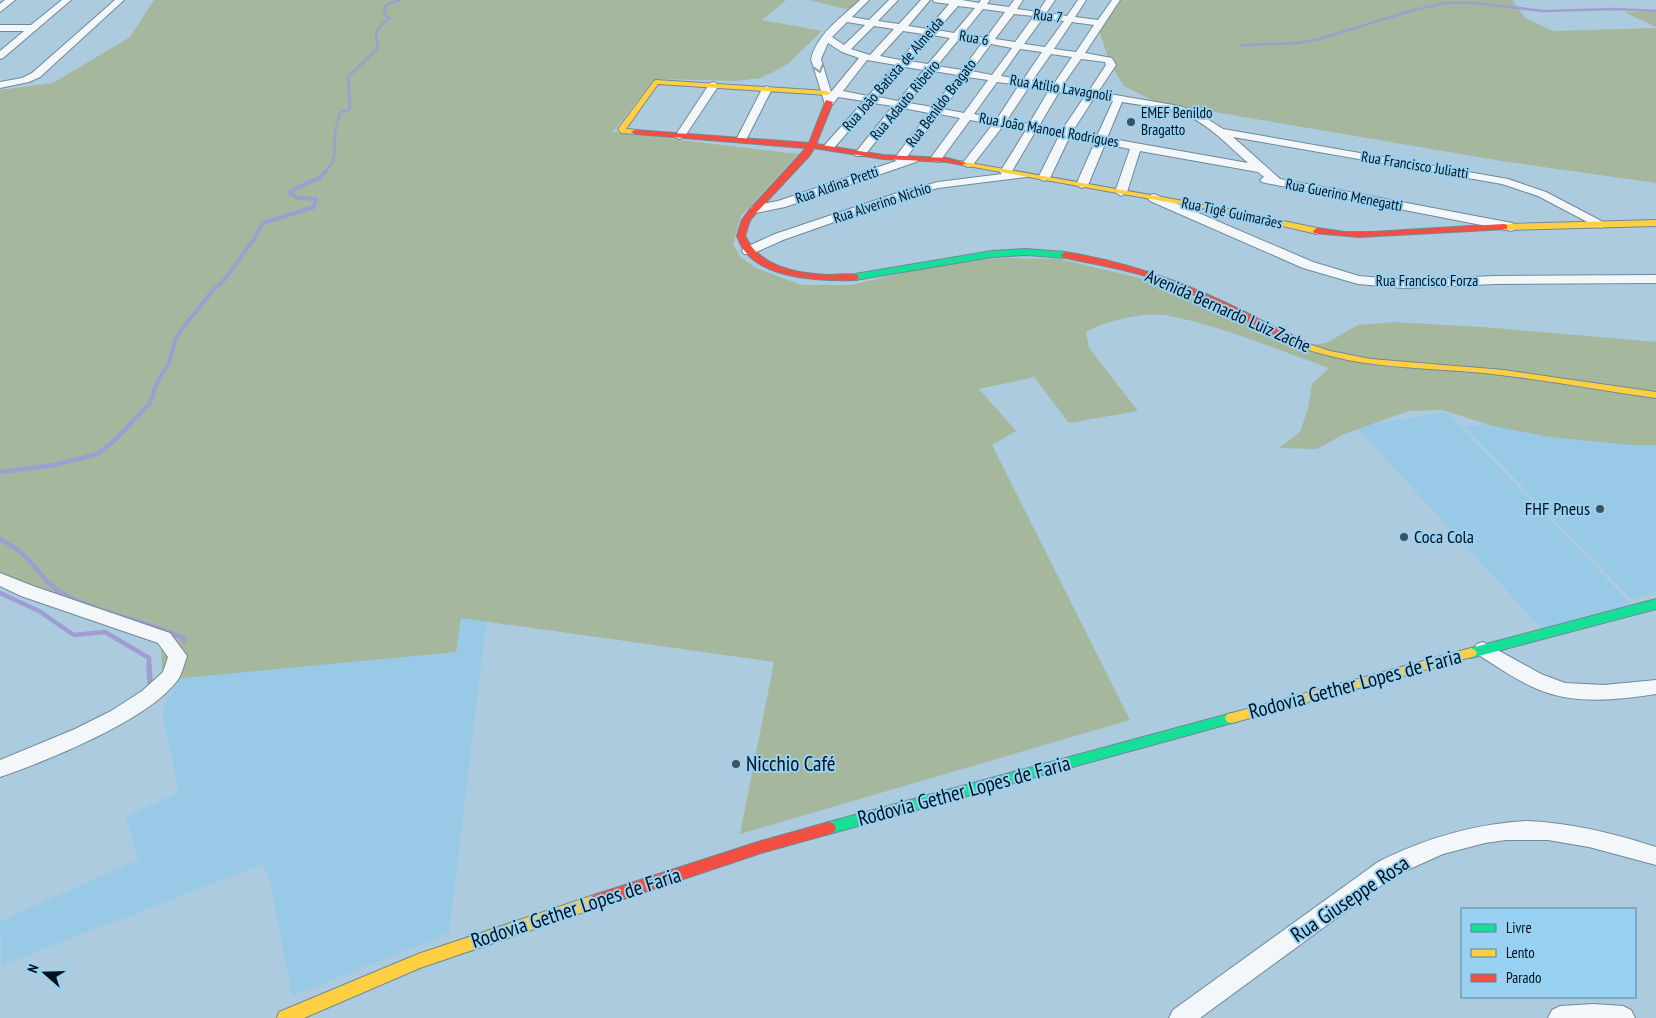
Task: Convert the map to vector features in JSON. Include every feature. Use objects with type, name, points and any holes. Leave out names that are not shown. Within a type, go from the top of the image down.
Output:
[{"type":"street","points":[[0,9],[11,0]]},
{"type":"street","points":[[0,56],[67,0]]},
{"type":"street","points":[[0,85],[25,80],[36,75],[120,0]]},
{"type":"street","points":[[831,96],[816,59],[820,46],[865,0]]},
{"type":"street","points":[[846,50],[894,0]]},
{"type":"street","points":[[748,250],[741,236],[742,229],[756,209],[795,168],[811,146],[831,96],[926,0]]},
{"type":"street","name":"Rua 7","points":[[937,0],[984,3],[1011,11],[1100,23]]},
{"type":"street","name":"Rua Benildo Bragato","points":[[900,158],[1019,0]]},
{"type":"street","points":[[936,159],[1051,0]]},
{"type":"street","points":[[968,164],[1000,122],[1082,0]]},
{"type":"street","points":[[1006,172],[1056,88],[1116,0]]},
{"type":"street","name":"Rua João Batista de Almeida","points":[[828,147],[957,1]]},
{"type":"street","name":"Rua Adauto Ribeiro","points":[[860,154],[984,3]]},
{"type":"street","name":"Rua 6","points":[[847,18],[1100,57],[1109,60],[1111,65],[1090,94]]},
{"type":"street","points":[[0,28],[33,28]]},
{"type":"street","name":"Rua Atílio Lavagnoli","points":[[827,38],[846,50],[869,58],[964,72],[1184,110],[1220,132],[1276,182]]},
{"type":"street","name":"Rua Tigê Guimarães","points":[[714,85],[656,82],[622,129],[624,131],[680,136],[828,147],[860,154],[900,158],[936,159],[1212,208],[1338,235],[1442,229],[1656,224]]},
{"type":"street","points":[[680,136],[714,85],[831,96]]},
{"type":"street","points":[[741,140],[767,89]]},
{"type":"street","points":[[1044,178],[1065,134],[1090,94]]},
{"type":"street","name":"Rua João Manoel Rodrigues","points":[[831,96],[872,99],[902,104],[1262,169]]},
{"type":"street","points":[[1082,185],[1119,98]]},
{"type":"street","name":"Rua Francisco Juliatti","points":[[1220,132],[1504,181],[1542,194],[1601,224]]},
{"type":"street","points":[[1120,192],[1136,146]]},
{"type":"street","name":"Rua Guerino Menegatti","points":[[1183,154],[1184,161],[1191,166],[1512,227]]},
{"type":"street","name":"Rua Aldina Pretti","points":[[756,209],[781,204],[917,158]]},
{"type":"street","name":"Rua Alverino Nichio","points":[[748,250],[779,237],[904,194],[938,185],[1022,175]]},
{"type":"street","name":"Rua Francisco Forza","points":[[1154,198],[1308,265],[1335,275],[1358,280],[1404,284],[1495,280],[1656,279]]},
{"type":"street","name":"Avenida Bernardo Luiz Zache","points":[[748,250],[772,267],[798,275],[832,280],[860,277],[956,258],[989,254],[1040,252],[1082,257],[1109,262],[1170,280],[1241,313],[1293,341],[1329,355],[1372,362],[1484,370],[1656,395]]},
{"type":"street","points":[[0,579],[27,591],[164,638],[175,648],[178,662],[172,676],[162,687],[142,702],[91,730],[0,769]]},
{"type":"street","name":"Rodovia Gether Lopes de Faria","points":[[285,1018],[418,961],[761,846],[1483,649],[1656,604]]},
{"type":"street","points":[[1483,649],[1536,680],[1569,690],[1585,693],[1621,692],[1656,687]]},
{"type":"street","name":"Rua Giuseppe Rosa","points":[[1181,1018],[1386,869],[1419,853],[1496,832],[1524,830],[1549,831],[1594,838],[1656,856]]},
{"type":"street","points":[[1560,1018],[1592,1016],[1623,1018]]},
{"type":"shaded area","points":[[1446,412],[1635,608],[1545,632],[1356,427]]},
{"type":"shaded area","name":"FHF Pneus","points":[[1616,419],[1656,420],[1656,592],[1631,599],[1464,426]]},
{"type":"shaded area","points":[[492,574],[449,933],[292,996],[270,883],[263,864],[2,965],[0,921],[138,860],[126,817],[179,792],[162,711],[199,641]]},
{"type":"green space","points":[[154,0],[786,0],[762,20],[822,31],[788,64],[761,78],[736,81],[661,79],[651,83],[613,132],[798,154],[741,216],[733,244],[740,257],[756,268],[801,285],[851,285],[925,268],[997,258],[1060,259],[1156,282],[1302,347],[1326,343],[1358,325],[1393,322],[1483,327],[1656,342],[1656,445],[1631,445],[1549,437],[1489,425],[1443,410],[1409,411],[1344,434],[1317,449],[1279,448],[1300,432],[1308,409],[1312,384],[1329,368],[1226,331],[1164,315],[1135,316],[1103,324],[1086,332],[1089,348],[1138,411],[1069,423],[1034,377],[979,389],[1016,431],[992,445],[1130,720],[740,834],[774,662],[461,618],[456,652],[163,680],[165,668],[162,669],[161,643],[0,583],[0,90],[53,83],[130,37]]},
{"type":"green space","points":[[809,0],[858,0],[849,10]]},
{"type":"green space","points":[[1113,0],[1512,0],[1525,18],[1553,31],[1656,28],[1656,183],[1508,162],[1156,102],[1124,86],[1110,64],[1099,30]]},
{"type":"green space","points":[[1624,12],[1656,12],[1656,27]]},
{"type":"waterway","points":[[325,172],[334,158],[335,133],[340,113],[350,109],[348,77],[378,48],[377,30],[390,18],[384,15],[386,5],[399,0]]},
{"type":"waterway","points":[[1241,45],[1299,43],[1319,39],[1407,12],[1444,3],[1476,3],[1544,11],[1615,9],[1656,11]]},
{"type":"waterway","points":[[155,389],[158,380],[169,363],[175,340],[182,329],[213,290],[225,279],[254,239],[263,223],[314,207],[316,199],[298,198],[290,193],[290,191],[319,178],[325,172]]},
{"type":"waterway","points":[[0,472],[54,465],[98,454],[115,440],[150,403],[155,388]]},
{"type":"waterway","points":[[0,539],[22,553],[45,580],[60,592],[106,612],[170,632],[185,639],[184,641]]},
{"type":"waterway","points":[[0,593],[39,611],[74,635],[105,632],[149,658],[149,665]]},
{"type":"waterway","points":[[149,665],[150,683]]},
{"type":"traffic: fast","points":[[855,277],[992,254],[1026,252],[1065,255]]},
{"type":"traffic: fast","points":[[1471,653],[1656,604]]},
{"type":"traffic: fast","points":[[829,828],[1232,718]]},
{"type":"traffic: slow","points":[[635,132],[622,129],[656,82],[827,93]]},
{"type":"traffic: slow","points":[[962,163],[1212,208],[1317,231]]},
{"type":"traffic: slow","points":[[1504,227],[1656,223]]},
{"type":"traffic: slow","points":[[1306,346],[1349,359],[1504,373],[1656,395]]},
{"type":"traffic: slow","points":[[1232,718],[1471,653]]},
{"type":"traffic: slow","points":[[285,1018],[418,961],[597,901]]},
{"type":"traffic: jam","points":[[829,102],[817,135],[807,153],[753,211],[746,220],[741,236],[747,249],[758,259],[773,267],[807,276],[855,277]]},
{"type":"traffic: jam","points":[[635,132],[829,147],[883,157],[947,160],[962,163]]},
{"type":"traffic: jam","points":[[1317,231],[1359,235],[1504,227]]},
{"type":"traffic: jam","points":[[1065,255],[1133,269],[1156,276],[1199,293],[1306,346]]},
{"type":"traffic: jam","points":[[597,901],[761,847],[829,828]]},
{"type":"place","name":"EMEF Benildo Bragatto","points":[[1131,122]]},
{"type":"place","name":"FHF Pneus","points":[[1600,509]]},
{"type":"place","name":"Coca Cola","points":[[1404,537]]},
{"type":"place","name":"Nicchio Café","points":[[736,764]]}]
